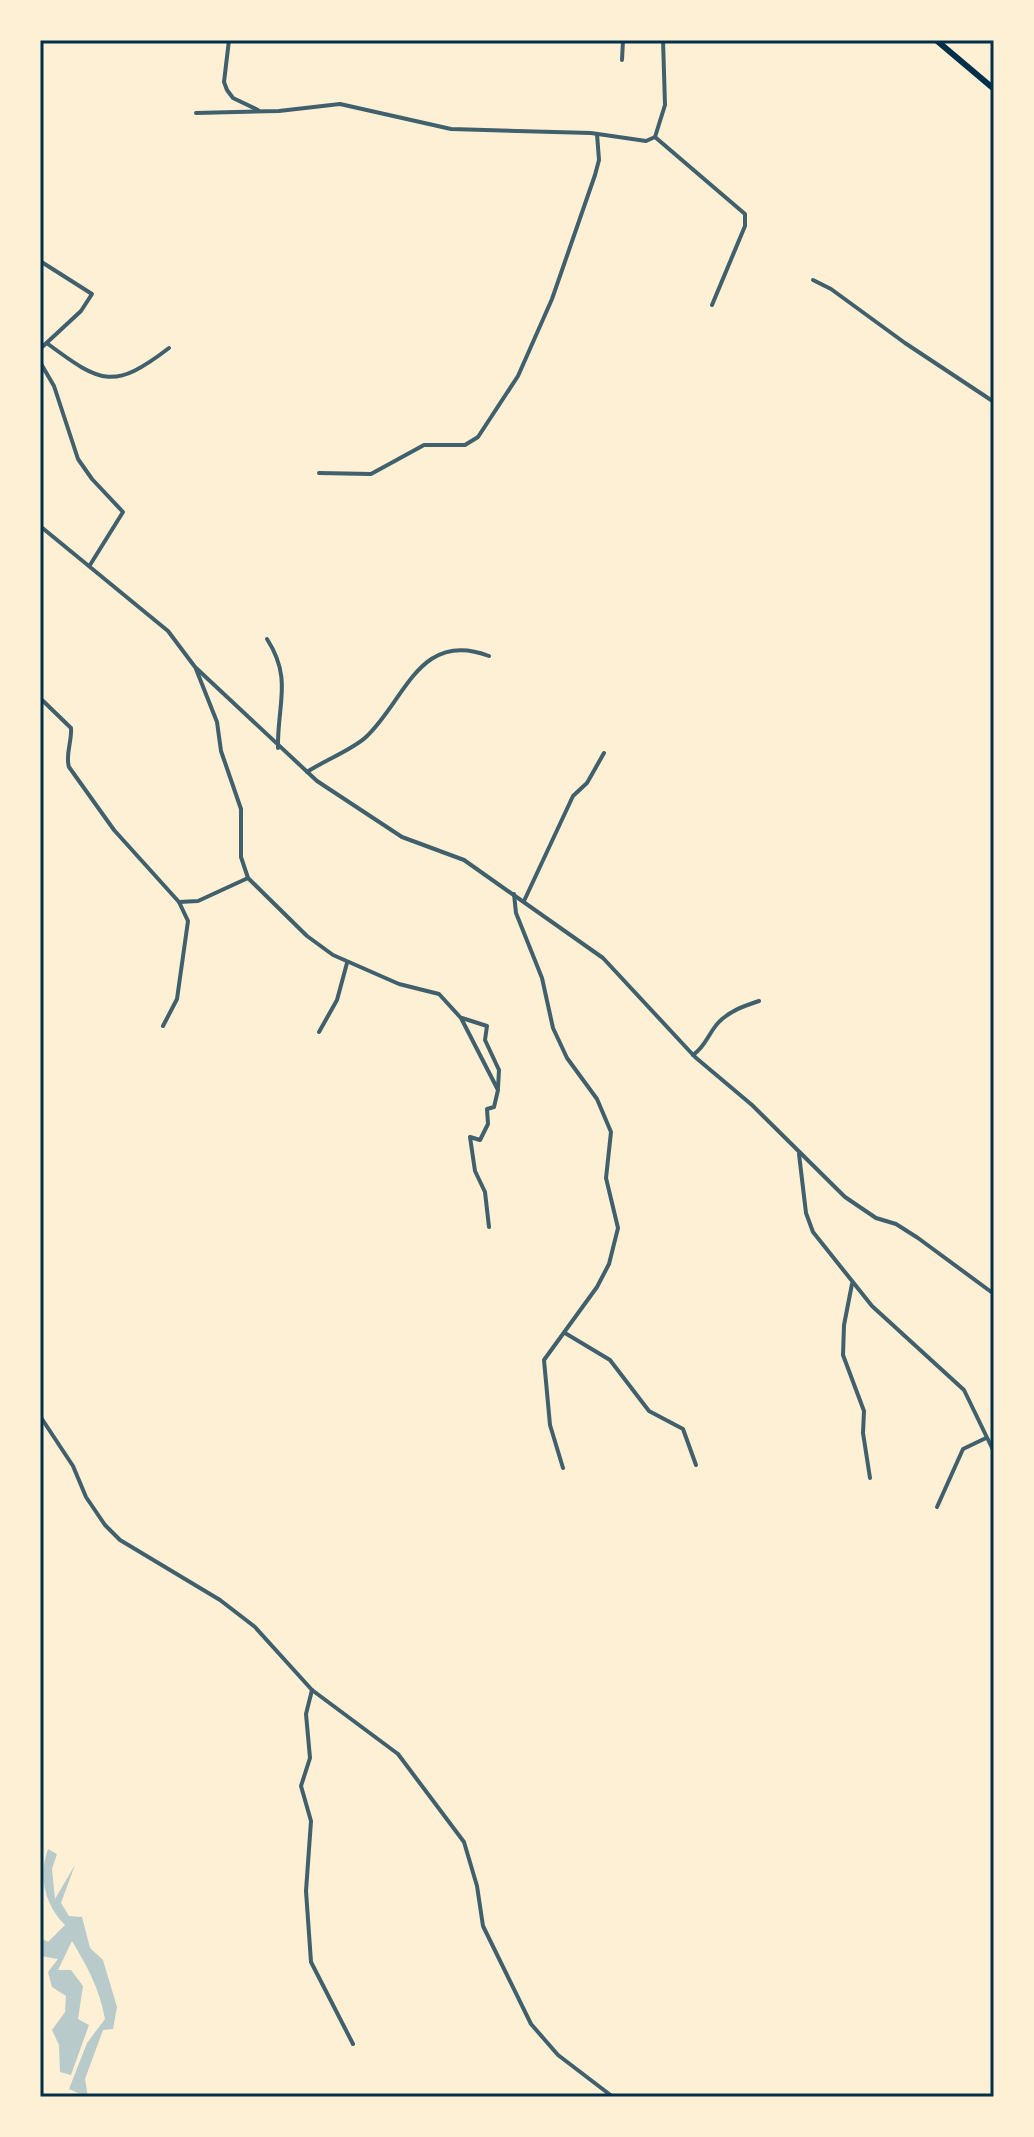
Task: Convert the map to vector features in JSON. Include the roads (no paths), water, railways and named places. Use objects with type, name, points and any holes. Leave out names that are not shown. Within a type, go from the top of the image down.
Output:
[{"type":"highway","points":[[936,40],[994,89]]},
{"type":"street","points":[[229,40],[224,82],[227,90],[233,98],[261,111]]},
{"type":"street","points":[[622,60],[623,40]]},
{"type":"street","points":[[196,113],[340,104],[451,129],[597,134],[646,141],[655,137],[665,105],[663,40]]},
{"type":"street","points":[[319,473],[371,474],[424,445],[465,445],[478,437],[518,376],[552,299],[595,175],[599,160],[597,134]]},
{"type":"street","points":[[655,137],[745,214],[745,226],[712,305]]},
{"type":"street","points":[[40,261],[92,294],[40,349]]},
{"type":"street","points":[[813,280],[831,289],[994,402]]},
{"type":"street","points":[[48,344],[78,366],[104,377],[140,370],[169,348]]},
{"type":"street","points":[[40,362],[54,386],[78,459],[123,512],[90,565]]},
{"type":"street","points":[[40,526],[168,631],[195,667],[307,772],[387,828],[464,860],[615,968],[693,1055],[862,1210],[896,1224],[994,1294]]},
{"type":"street","points":[[267,639],[278,664],[284,697],[278,718],[278,748]]},
{"type":"street","points":[[307,772],[366,737],[409,681],[440,654],[461,649],[489,656]]},
{"type":"street","points":[[195,667],[216,718],[221,751],[241,809],[241,857],[248,878],[307,936],[345,962],[399,984],[439,994],[461,1018],[498,1090]]},
{"type":"street","points":[[40,698],[71,728],[72,743],[67,757],[69,767],[114,830],[179,902],[188,921],[177,999],[163,1026]]},
{"type":"street","points":[[524,901],[573,796],[587,783],[604,753]]},
{"type":"street","points":[[179,902],[198,901],[248,878]]},
{"type":"street","points":[[514,894],[516,913],[542,978],[553,1028],[567,1058],[603,1109],[611,1132],[606,1178],[617,1219],[616,1242],[597,1287],[546,1354],[543,1368],[550,1425],[563,1468]]},
{"type":"street","points":[[319,1032],[337,1000],[348,969],[345,962]]},
{"type":"street","points":[[693,1055],[704,1048],[718,1023],[740,1008],[759,1001]]},
{"type":"street","points":[[461,1018],[487,1026],[485,1040],[499,1070],[494,1107],[487,1109],[488,1124],[480,1140],[470,1137],[475,1171],[485,1192],[489,1227]]},
{"type":"street","points":[[799,1151],[809,1224],[852,1284],[964,1390],[994,1452]]},
{"type":"street","points":[[852,1284],[844,1325],[843,1355],[864,1411],[863,1433],[870,1478]]},
{"type":"street","points":[[565,1333],[610,1360],[649,1411],[683,1429],[696,1465]]},
{"type":"street","points":[[40,1416],[73,1466],[86,1497],[105,1525],[120,1540],[189,1579],[255,1627],[312,1690],[394,1750],[455,1826],[468,1852],[483,1926],[517,2001],[544,2042],[613,2097]]},
{"type":"street","points":[[937,1507],[963,1449],[986,1438]]},
{"type":"street","points":[[312,1690],[306,1714],[310,1758],[301,1786],[311,1821],[306,1891],[311,1962],[353,2044]]}]
